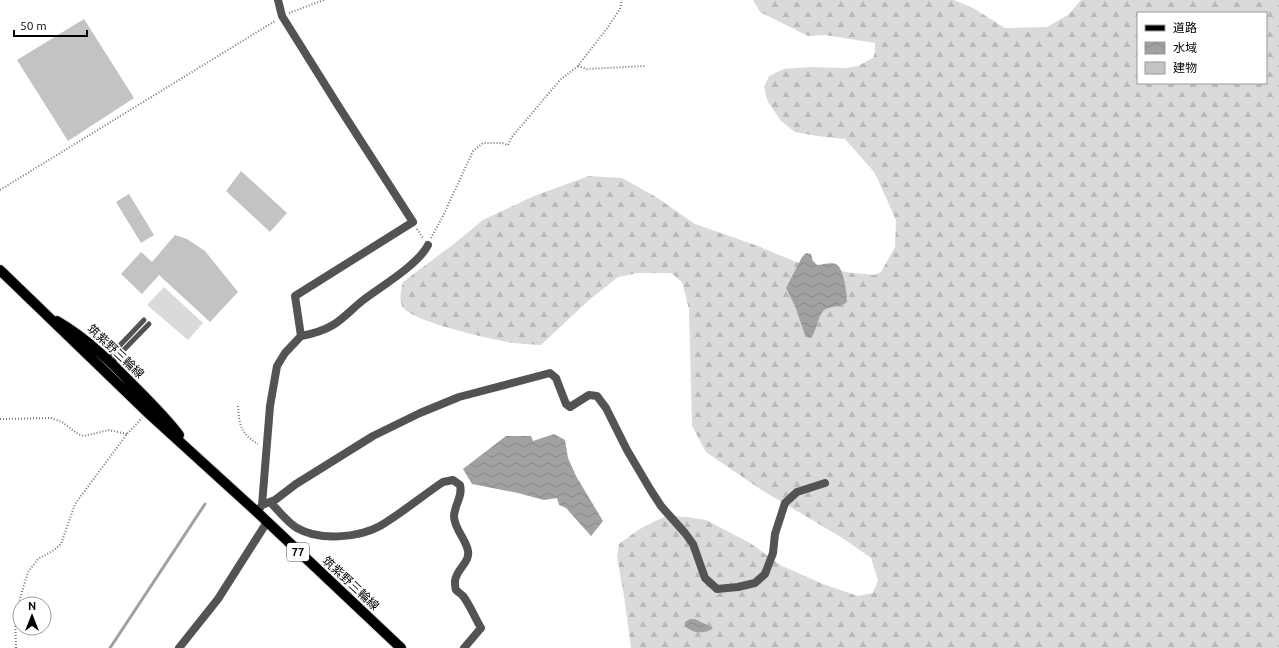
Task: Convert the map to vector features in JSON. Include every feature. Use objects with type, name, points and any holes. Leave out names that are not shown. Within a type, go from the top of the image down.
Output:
[{"type":"main road","name":"筑紫野三輪線","points":[[0,270],[147,412],[195,456],[260,509],[267,522],[402,648]]},
{"type":"main road","name":"筑紫野三輪線","points":[[42,312],[72,330],[109,362],[175,429],[195,456]]},
{"type":"street","points":[[278,0],[282,16],[413,222],[295,296],[301,336]]},
{"type":"street","points":[[260,509],[270,406],[277,366],[285,352],[301,336],[314,334],[333,325],[360,302],[415,262],[428,245]]},
{"type":"street","points":[[260,509],[296,484],[373,436],[420,413],[460,397],[550,373],[556,378],[566,404],[570,407],[589,395],[597,396],[606,408],[627,450],[661,506],[693,544],[705,578],[717,589],[738,587],[755,583],[765,574],[773,553],[775,534],[784,503],[798,492],[825,484]]},
{"type":"street","points":[[270,502],[296,527],[306,532],[320,536],[350,535],[365,532],[379,526],[443,482],[453,480],[460,485],[461,492],[455,509],[454,518],[469,552],[467,560],[455,580],[455,585],[456,589],[463,596],[481,628],[464,648]]},
{"type":"street","points":[[179,648],[218,599],[267,522]]},
{"type":"lane","points":[[109,362],[144,320]]},
{"type":"lane","points":[[96,364],[109,362],[149,324]]},
{"type":"lane","points":[[109,362],[144,402],[147,412]]},
{"type":"path","points":[[0,190],[282,16],[324,0]]},
{"type":"path","points":[[413,222],[428,245],[473,151],[483,143],[508,144],[511,138],[560,80],[578,66],[620,9],[622,0]]},
{"type":"path","points":[[578,66],[587,69],[645,66]]},
{"type":"path","points":[[238,406],[238,419],[242,430],[252,441],[266,448]]},
{"type":"path","points":[[16,648],[15,615],[28,572],[38,559],[54,550],[61,544],[75,504],[127,434],[147,412]]},
{"type":"path","points":[[0,418],[51,418],[62,422],[78,434],[84,436],[109,430],[127,434]]},
{"type":"green space","points":[[753,0],[954,0],[973,8],[1005,28],[1047,27],[1068,15],[1081,0],[1279,0],[1279,648],[631,648],[617,557],[619,544],[638,530],[667,516],[706,520],[750,543],[782,566],[823,584],[858,596],[873,593],[878,580],[871,558],[844,539],[760,489],[706,452],[692,426],[689,309],[682,282],[671,273],[638,273],[618,277],[588,301],[541,345],[511,343],[493,339],[448,328],[418,317],[408,312],[402,306],[400,297],[403,282],[483,220],[534,196],[589,176],[622,178],[656,197],[695,224],[758,246],[796,262],[852,273],[874,275],[881,272],[895,247],[896,220],[875,173],[845,139],[795,132],[781,121],[768,102],[764,87],[769,76],[784,69],[811,67],[845,68],[858,66],[873,58],[875,43],[825,35],[808,36],[760,12]]},
{"type":"green space","points":[[164,287],[203,323],[188,340],[147,305]]},
{"type":"water","points":[[806,253],[811,254],[813,261],[817,265],[832,263],[839,266],[847,298],[847,302],[844,304],[828,308],[823,311],[819,317],[815,332],[811,338],[805,335],[795,306],[786,288],[802,257]]},
{"type":"water","points":[[554,434],[565,440],[568,458],[576,476],[603,521],[591,536],[566,508],[559,505],[557,498],[544,500],[472,484],[463,469],[506,436],[531,436],[533,441]]},
{"type":"water","points":[[690,619],[695,619],[713,628],[706,632],[695,632],[685,626],[685,622]]},
{"type":"building","points":[[84,19],[134,98],[68,141],[17,60]]},
{"type":"building","points":[[241,171],[287,213],[270,232],[226,191]]},
{"type":"building","points":[[129,194],[154,235],[141,243],[116,202]]},
{"type":"building","points":[[175,235],[187,239],[205,251],[238,292],[210,322],[159,275],[142,294],[121,274],[141,252],[152,262]]},
{"type":"waterway","points":[[110,648],[205,504]]}]
